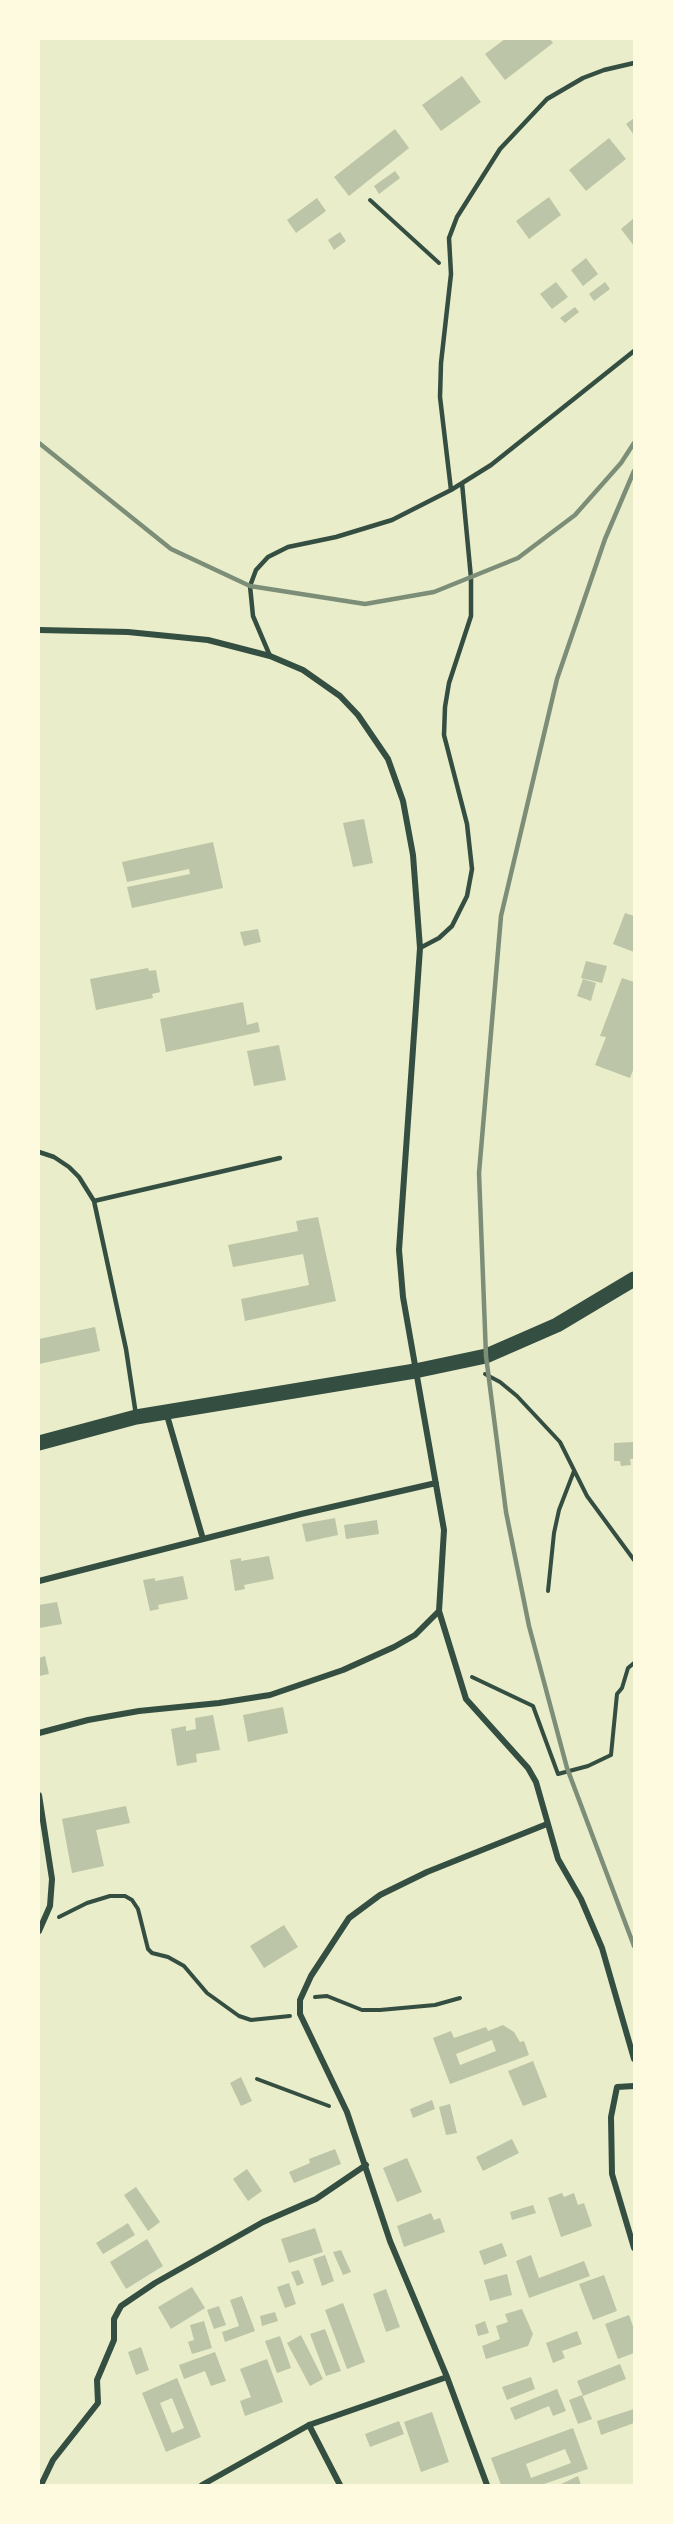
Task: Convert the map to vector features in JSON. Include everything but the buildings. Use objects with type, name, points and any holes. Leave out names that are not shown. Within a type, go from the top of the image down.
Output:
[{"type":"highway","points":[[39,1443],[136,1417],[415,1371],[486,1356],[557,1325],[634,1279]]},
{"type":"street","points":[[39,630],[128,632],[208,640],[270,656],[303,670],[340,696],[358,715],[388,759],[403,801],[413,855],[420,948],[399,1250],[403,1297],[444,1530],[439,1611],[466,1699],[528,1768],[536,1782],[558,1859],[581,1899],[602,1948],[634,2059]]},
{"type":"street","points":[[166,1412],[203,1539]]},
{"type":"street","points":[[39,1581],[436,1483]]},
{"type":"street","points":[[39,1733],[88,1720],[139,1711],[270,1695],[343,1670],[394,1647],[415,1635],[439,1611]]},
{"type":"street","points":[[39,1795],[52,1878],[50,1906],[41,1928]]},
{"type":"street","points":[[487,2485],[447,2377],[390,2241],[347,2112],[300,2014],[300,2001],[311,1976],[349,1918],[380,1895],[427,1872],[547,1824]]},
{"type":"street","points":[[634,2086],[617,2087],[611,2128],[612,2174],[634,2248]]},
{"type":"street","points":[[41,2485],[53,2460],[98,2403],[97,2380],[114,2340],[114,2319],[121,2306],[155,2283],[262,2222],[316,2199],[366,2165]]},
{"type":"street","points":[[202,2485],[309,2425],[447,2377]]},
{"type":"street","points":[[309,2425],[340,2485]]},
{"type":"lane","points":[[451,490],[440,397],[441,363],[451,274],[449,238],[457,217],[500,149],[534,112],[557,92],[604,69],[634,63]]},
{"type":"lane","points":[[270,656],[253,616],[250,586],[256,570],[267,557],[288,547],[336,537],[392,520],[451,490],[491,465],[557,415],[634,351]]},
{"type":"lane","points":[[420,948],[439,938],[452,926],[467,896],[472,869],[467,824],[444,735],[449,683],[471,616],[471,578],[462,483]]},
{"type":"lane","points":[[39,1152],[54,1157],[69,1167],[79,1177],[94,1201],[126,1349],[136,1417]]},
{"type":"lane","points":[[94,1201],[280,1158]]},
{"type":"path","points":[[370,200],[451,274]]},
{"type":"path","points":[[464,1360],[500,1382],[530,1408],[560,1442],[587,1496],[634,1560]]},
{"type":"path","points":[[548,1591],[556,1521],[575,1471]]},
{"type":"path","points":[[456,1672],[533,1706],[558,1774],[588,1766],[610,1755],[617,1694],[622,1688],[628,1668],[634,1663]]},
{"type":"path","points":[[41,1928],[87,1903],[110,1896],[125,1896],[132,1900],[138,1909],[148,1949],[152,1953],[168,1957],[184,1966],[207,1994],[239,2016],[251,2020],[300,2014]]},
{"type":"path","points":[[300,2001],[327,1996],[362,2010],[380,2010],[435,2005],[459,1998]]},
{"type":"path","points":[[257,2079],[347,2112]]},
{"type":"railway","points":[[39,443],[171,549],[250,586],[365,604],[434,592],[518,558],[575,515],[621,463],[634,443]]},
{"type":"railway","points":[[634,471],[605,539],[557,679],[501,916],[479,1173],[486,1356],[506,1512],[529,1626],[567,1768],[634,1946]]}]
